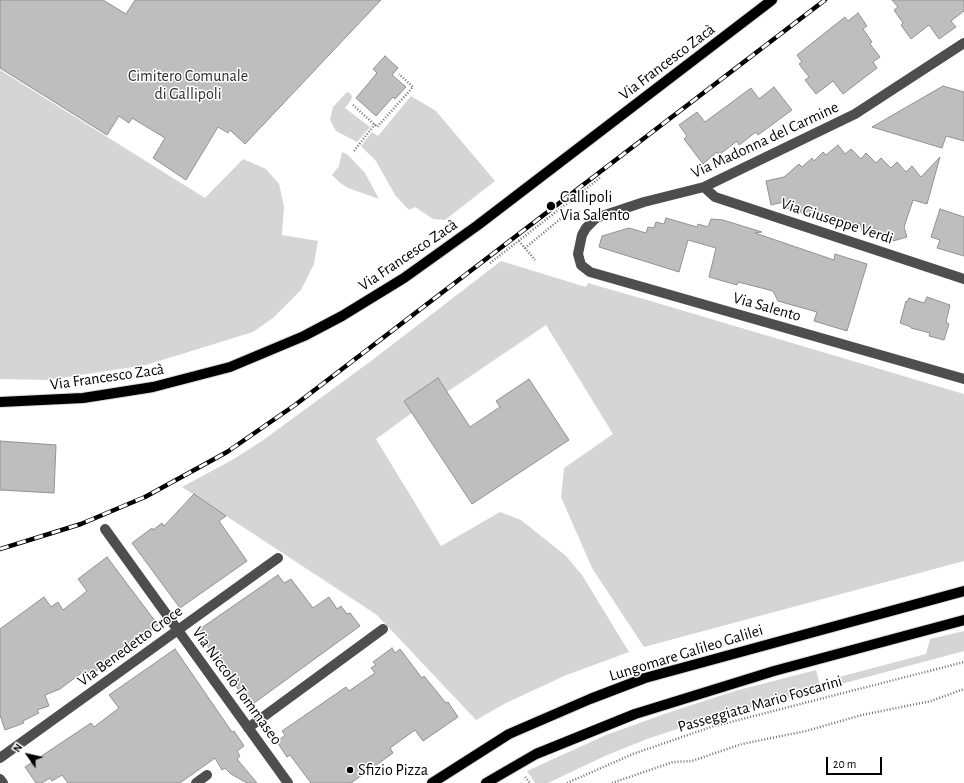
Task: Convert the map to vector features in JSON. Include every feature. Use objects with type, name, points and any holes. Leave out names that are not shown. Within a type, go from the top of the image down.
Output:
[{"type":"main road","name":"Via Francesco Zacà","points":[[0,402],[83,398],[153,387],[230,367],[304,336],[342,316],[404,278],[478,225],[772,0]]},
{"type":"main road","name":"Lungomare Galileo Galilei","points":[[432,783],[509,734],[590,698],[645,678],[964,591]]},
{"type":"main road","points":[[486,783],[536,754],[635,714],[774,671],[964,620]]},
{"type":"street","name":"Via Madonna del Carmine","points":[[578,248],[586,228],[596,218],[644,202],[704,187],[855,114],[964,43]]},
{"type":"street","name":"Via Giuseppe Verdi","points":[[704,187],[715,198],[964,279]]},
{"type":"street","name":"Via Salento","points":[[578,248],[581,265],[590,272],[964,379]]},
{"type":"street","name":"Via Niccolò Tommaseo","points":[[105,529],[288,783]]},
{"type":"street","name":"Via Benedetto Croce","points":[[0,758],[278,558]]},
{"type":"street","points":[[248,728],[383,630]]},
{"type":"street","points":[[196,783],[208,775]]},
{"type":"street","points":[[0,779],[3,783]]},
{"type":"path","points":[[353,104],[377,126],[413,87],[399,74]]},
{"type":"path","points":[[354,151],[375,124]]},
{"type":"path","points":[[490,263],[600,177]]},
{"type":"path","points":[[525,248],[564,216],[581,212]]},
{"type":"path","points":[[519,241],[535,260]]},
{"type":"path","name":"Passeggiata Mario Foscarini","points":[[567,783],[633,754],[710,727],[964,662]]},
{"type":"path","points":[[612,783],[673,762],[692,761],[742,744],[806,731],[862,715],[931,701],[964,689]]},
{"type":"shaded area","points":[[0,70],[205,198],[243,159],[266,169],[279,184],[284,206],[282,235],[318,241],[314,264],[301,290],[273,318],[253,332],[146,365],[48,380],[0,379]]},
{"type":"shaded area","points":[[349,92],[352,96],[351,100],[345,108],[370,127],[357,142],[336,131],[330,120],[333,107],[346,93]]},
{"type":"shaded area","points":[[411,96],[436,111],[495,181],[445,220],[433,219],[415,207],[409,210],[395,195],[376,161],[361,146],[372,132],[378,136]]},
{"type":"shaded area","points":[[342,152],[348,155],[365,173],[379,199],[348,188],[332,175],[339,166]]},
{"type":"shaded area","points":[[501,261],[586,287],[588,283],[964,394],[964,561],[644,647],[592,568],[561,497],[564,468],[613,434],[546,325],[447,392],[438,379],[405,400],[412,413],[376,439],[441,546],[500,512],[521,520],[566,556],[582,575],[629,652],[564,676],[506,703],[476,720],[377,615],[182,487],[232,460],[262,441],[371,361]]},
{"type":"shaded area","points":[[964,631],[964,651],[841,684],[839,677],[926,654],[930,639]]},
{"type":"shaded area","points":[[816,670],[821,689],[708,719],[647,739],[605,756],[548,783],[535,783],[527,771],[606,735],[670,712],[735,691]]},
{"type":"building","name":"Cimitero Comunale di Gallipoli","points":[[0,0],[103,0],[126,14],[135,0],[381,0],[245,144],[230,130],[228,133],[218,127],[186,180],[153,158],[165,138],[132,118],[129,123],[119,116],[107,135],[0,68]]},
{"type":"building","points":[[892,0],[964,0],[964,11],[951,21],[956,27],[939,39],[929,25],[911,39],[901,25],[903,23],[894,10],[898,7]]},
{"type":"building","points":[[858,13],[867,26],[863,29],[872,42],[870,44],[880,57],[873,62],[877,68],[843,94],[833,81],[816,94],[805,80],[809,77],[799,64],[802,62],[797,55],[845,17],[848,21]]},
{"type":"building","points":[[385,56],[398,68],[392,75],[406,87],[395,99],[393,97],[376,116],[356,98],[377,73],[373,69]]},
{"type":"building","points":[[943,86],[964,92],[964,141],[946,136],[942,148],[872,127]]},
{"type":"building","points":[[774,87],[792,110],[758,135],[756,132],[739,145],[737,141],[719,155],[717,152],[703,164],[684,139],[687,136],[679,125],[697,112],[705,122],[751,88],[759,99]]},
{"type":"building","points":[[838,145],[845,154],[851,149],[861,159],[866,153],[876,163],[881,158],[891,168],[897,162],[906,172],[912,166],[921,177],[940,157],[927,204],[913,200],[904,227],[907,237],[893,241],[890,233],[878,235],[875,228],[862,231],[860,223],[844,227],[846,219],[832,222],[830,215],[816,218],[815,210],[801,213],[799,205],[786,209],[784,202],[771,205],[766,181],[784,177],[799,164],[802,167],[812,158],[814,161],[823,152],[826,155]]},
{"type":"building","points":[[940,209],[964,217],[964,256],[937,248],[940,240],[931,237]]},
{"type":"building","points":[[666,218],[697,227],[698,224],[708,227],[711,219],[723,220],[762,232],[755,233],[834,260],[835,254],[867,264],[847,331],[814,321],[817,312],[778,301],[773,291],[738,282],[737,285],[709,277],[716,248],[688,240],[679,272],[599,247],[602,236],[629,228],[646,233],[648,227],[654,228],[656,222],[664,224]]},
{"type":"building","points":[[927,297],[950,305],[946,322],[949,324],[944,340],[929,336],[930,333],[911,328],[900,323],[906,301],[907,302],[909,298],[924,303]]},
{"type":"building","points":[[438,378],[470,427],[500,407],[496,401],[529,379],[569,440],[472,504],[404,401]]},
{"type":"building","points":[[0,441],[56,445],[54,493],[0,490]]},
{"type":"building","points":[[194,494],[226,516],[219,521],[247,561],[180,608],[132,543],[152,528],[153,530],[162,523],[164,526]]},
{"type":"building","points":[[107,557],[158,625],[88,677],[84,671],[60,689],[45,695],[49,706],[37,710],[39,713],[23,721],[24,723],[5,730],[0,715],[0,629],[44,597],[51,607],[58,602],[63,610],[87,591],[78,579]]},
{"type":"building","points":[[278,575],[284,583],[291,579],[313,608],[329,597],[337,609],[341,606],[347,614],[350,613],[360,626],[250,706],[197,631]]},
{"type":"building","points":[[392,648],[395,653],[400,649],[422,678],[424,676],[446,703],[448,702],[458,717],[423,741],[415,730],[390,748],[393,753],[351,783],[311,783],[290,755],[287,757],[277,742],[285,735],[282,731],[346,687],[349,691],[375,673],[371,668],[376,665],[373,662]]},
{"type":"building","points":[[175,649],[232,732],[234,731],[244,746],[237,751],[240,756],[237,759],[257,783],[247,783],[231,774],[225,768],[222,770],[215,758],[180,783],[68,783],[62,775],[52,781],[50,778],[42,783],[36,783],[25,767],[91,723],[94,727],[119,708],[109,695]]},
{"type":"railway","points":[[0,549],[81,524],[145,497],[227,452],[295,405],[825,0]]},
{"type":"place","name":"Gallipoli Via Salento","points":[[551,206]]},
{"type":"place","name":"Sfizio Pizza","points":[[350,770]]}]
